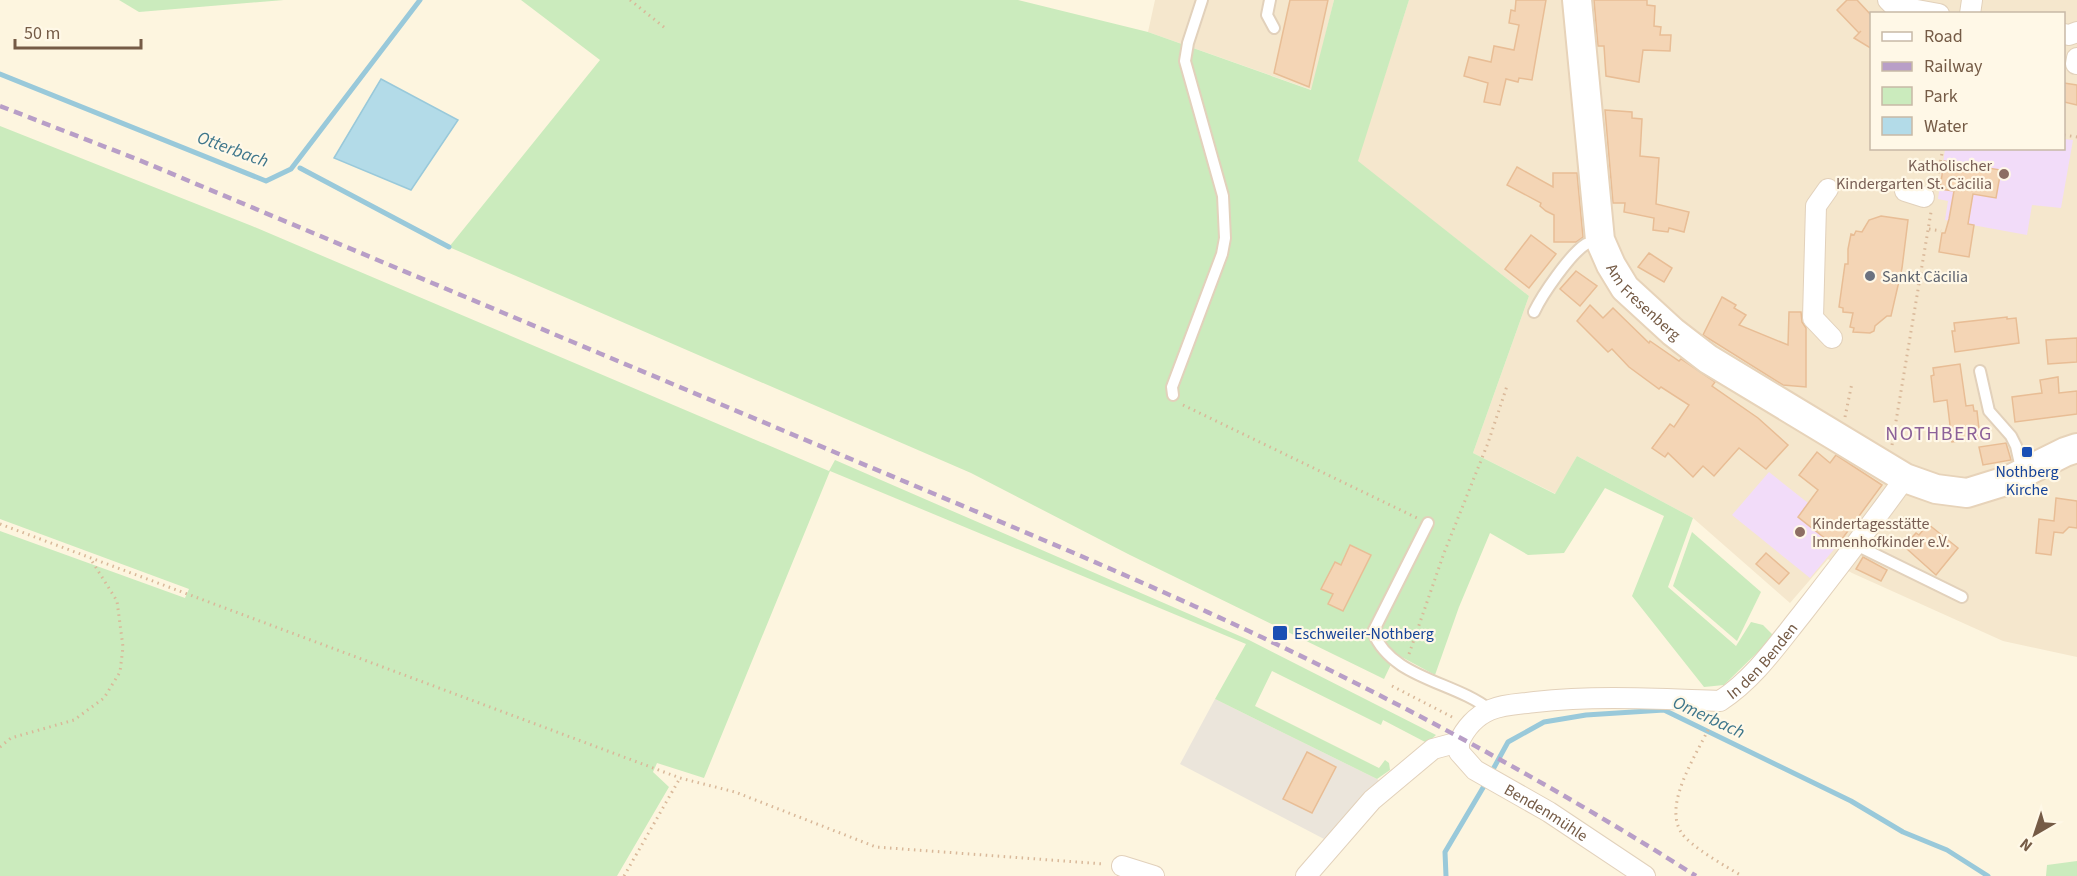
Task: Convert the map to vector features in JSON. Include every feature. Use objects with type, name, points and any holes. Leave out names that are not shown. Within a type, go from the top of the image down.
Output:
[{"type":"street","name":"Am Fresenberg","points":[[1577,0],[1600,240],[1625,288],[1673,332],[1708,359],[1896,472],[1936,489],[1966,493],[2009,480],[2077,448]]},
{"type":"street","points":[[1891,3],[1930,12]]},
{"type":"street","points":[[1828,189],[1816,206],[1812,318],[1832,338]]},
{"type":"street","points":[[1905,191],[1929,199]]},
{"type":"street","name":"In den Benden","points":[[1306,876],[1372,800],[1434,749],[1467,749],[1481,715],[1490,710],[1506,705],[1589,697],[1720,701],[1736,691],[1765,660],[1856,545],[1896,472]]},
{"type":"street","name":"Bendenmühle","points":[[1467,749],[1509,788],[1645,876]]},
{"type":"street","points":[[1122,866],[1154,876]]},
{"type":"lane","points":[[1173,395],[1172,387],[1222,254],[1225,238],[1222,196],[1185,61],[1188,43],[1202,0]]},
{"type":"lane","points":[[1270,0],[1267,15],[1274,28]]},
{"type":"lane","points":[[1534,312],[1541,298],[1576,253],[1586,244],[1600,240]]},
{"type":"lane","points":[[1980,371],[1989,411],[2011,436],[2016,446],[2022,473]]},
{"type":"lane","points":[[1428,523],[1373,632],[1387,655],[1405,667],[1477,699],[1490,710]]},
{"type":"lane","points":[[1856,545],[1962,597]]},
{"type":"path","points":[[630,0],[665,28]]},
{"type":"path","points":[[1896,472],[1896,426],[1929,229],[1929,199],[1942,150]]},
{"type":"path","points":[[1929,229],[1941,231]]},
{"type":"path","points":[[1845,419],[1852,383]]},
{"type":"path","points":[[1405,667],[1444,553],[1488,443],[1507,386]]},
{"type":"path","points":[[1173,395],[1182,404],[1428,523]]},
{"type":"path","points":[[0,524],[680,778],[735,792],[876,847],[1122,866]]},
{"type":"path","points":[[0,747],[11,738],[74,720],[104,698],[120,672],[123,647],[117,601],[90,556]]},
{"type":"path","points":[[1392,686],[1467,749]]},
{"type":"path","points":[[1711,723],[1680,788],[1674,813],[1681,833],[1699,849],[1742,876]]},
{"type":"path","points":[[624,876],[680,778]]},
{"type":"shaded area","points":[[1155,0],[1334,0],[1312,90],[1148,32]]},
{"type":"shaded area","points":[[1409,0],[2077,0],[2077,657],[2003,641],[1852,573],[1828,559],[1790,603],[1693,518],[1577,456],[1556,494],[1473,453],[1529,296],[1357,161]]},
{"type":"shaded area","name":"Katholischer Kindergarten St. Cäcilia","points":[[2065,139],[2073,140],[2061,208],[2032,205],[2027,235],[1945,220],[1948,201],[1938,199],[1945,150],[2065,150]]},
{"type":"shaded area","name":"Kindertagesstätte Immenhofkinder e.V.","points":[[1769,472],[1808,503],[1811,499],[1837,518],[1862,512],[1810,578],[1732,515]]},
{"type":"shaded area","points":[[1215,699],[1381,782],[1326,840],[1180,764]]},
{"type":"green space","points":[[119,0],[284,0],[139,12]]},
{"type":"green space","points":[[521,0],[1018,0],[1148,32],[1311,90],[1334,0],[1409,0],[1358,161],[1529,296],[1473,453],[1555,494],[1577,456],[1693,518],[1668,587],[1736,646],[1751,622],[1763,625],[1774,636],[1724,685],[1704,687],[1632,596],[1664,516],[1605,488],[1564,553],[1528,555],[1490,533],[1459,607],[1435,675],[1396,654],[1384,679],[1130,555],[971,473],[449,247],[600,60]]},
{"type":"green space","points":[[0,126],[252,226],[829,471],[835,460],[1249,640],[1436,735],[1427,743],[1383,720],[1381,725],[1272,671],[1255,706],[1379,768],[1385,760],[1389,763],[1390,770],[1377,779],[1215,699],[1246,644],[830,471],[704,778],[657,763],[653,772],[669,787],[617,876],[0,876],[0,531],[185,598],[189,589],[0,519]]},
{"type":"green space","points":[[1692,532],[1761,592],[1737,641],[1673,586]]},
{"type":"green space","points":[[2077,861],[2077,876],[2046,876],[2047,865]]},
{"type":"water","points":[[381,79],[458,120],[411,190],[334,158]]},
{"type":"building","points":[[1290,0],[1328,0],[1309,87],[1274,73]]},
{"type":"building","points":[[1516,0],[1546,0],[1532,80],[1519,78],[1518,82],[1506,79],[1500,105],[1484,102],[1488,83],[1464,76],[1469,57],[1491,62],[1494,46],[1514,50],[1519,25],[1509,23],[1511,10],[1515,11]]},
{"type":"building","points":[[1594,0],[1647,0],[1647,5],[1655,6],[1654,26],[1661,27],[1660,35],[1671,35],[1670,51],[1643,50],[1639,82],[1606,76],[1604,46],[1598,46]]},
{"type":"building","points":[[1847,0],[1857,0],[1870,14],[1870,48],[1854,38],[1859,33],[1837,10]]},
{"type":"building","points":[[2065,83],[2077,85],[2077,105],[2065,102]]},
{"type":"building","points":[[1605,110],[1632,112],[1632,118],[1642,119],[1640,156],[1659,158],[1656,204],[1689,212],[1684,232],[1669,228],[1668,232],[1653,230],[1654,218],[1624,212],[1625,203],[1613,203]]},
{"type":"building","points":[[1944,161],[2001,170],[1996,198],[1973,194],[1968,224],[1974,225],[1969,257],[1939,252],[1942,233],[1945,233],[1949,219],[1954,191],[1940,189]]},
{"type":"building","points":[[1517,167],[1553,187],[1553,173],[1577,173],[1583,237],[1576,242],[1554,242],[1554,215],[1540,206],[1541,203],[1507,185]]},
{"type":"building","name":"Sankt Cäcilia","points":[[1881,216],[1908,220],[1902,268],[1891,316],[1887,316],[1870,333],[1853,332],[1854,328],[1850,327],[1853,313],[1843,312],[1843,308],[1839,307],[1845,264],[1848,264],[1851,234],[1854,235],[1856,231],[1862,232],[1869,220]]},
{"type":"building","points":[[1531,235],[1556,254],[1529,288],[1505,269]]},
{"type":"building","points":[[1649,253],[1672,268],[1664,282],[1638,267]]},
{"type":"building","points":[[1576,271],[1597,286],[1580,306],[1560,289]]},
{"type":"building","points":[[1722,297],[1736,305],[1734,308],[1746,315],[1739,325],[1788,345],[1789,312],[1801,312],[1802,322],[1806,328],[1806,387],[1783,385],[1703,335]]},
{"type":"building","points":[[1590,305],[1603,318],[1613,308],[1649,343],[1650,341],[1679,361],[1681,359],[1715,382],[1712,386],[1758,418],[1788,445],[1766,469],[1739,448],[1714,476],[1703,466],[1693,477],[1668,453],[1665,457],[1652,448],[1670,424],[1674,427],[1689,405],[1661,387],[1659,389],[1629,367],[1612,349],[1608,352],[1577,321]]},
{"type":"building","points":[[2007,317],[2007,319],[2016,318],[2019,343],[1955,352],[1952,331],[1955,331],[1954,323]]},
{"type":"building","points":[[2077,338],[2077,362],[2048,364],[2046,340]]},
{"type":"building","points":[[1960,364],[1966,406],[1973,405],[1974,411],[1977,411],[1980,438],[1952,442],[1947,400],[1934,402],[1931,376],[1934,375],[1933,368]]},
{"type":"building","points":[[2058,377],[2059,393],[2077,391],[2077,414],[2015,422],[2012,397],[2042,393],[2040,380]]},
{"type":"building","points":[[2006,443],[2011,460],[1983,465],[1979,447]]},
{"type":"building","points":[[1817,452],[1830,463],[1836,455],[1882,485],[1836,547],[1798,517],[1818,490],[1799,475]]},
{"type":"building","points":[[2056,498],[2077,501],[2077,528],[2069,527],[2063,533],[2054,532],[2051,555],[2036,553],[2039,519],[2054,521]]},
{"type":"building","points":[[1928,524],[1958,548],[1936,575],[1905,545],[1916,533],[1919,535]]},
{"type":"building","points":[[1350,545],[1371,555],[1343,611],[1328,604],[1333,594],[1321,589],[1335,562],[1341,565]]},
{"type":"building","points":[[1766,553],[1789,573],[1779,584],[1756,564]]},
{"type":"building","points":[[1863,557],[1887,570],[1881,581],[1856,569]]},
{"type":"building","points":[[1307,752],[1336,767],[1312,813],[1283,799]]},
{"type":"waterway","name":"Otterbach","points":[[0,74],[266,181],[291,169],[420,0]]},
{"type":"waterway","points":[[300,168],[449,247]]},
{"type":"waterway","name":"Omerbach","points":[[1491,773],[1508,742],[1544,722],[1586,715],[1664,710],[1851,801],[1903,832],[1947,850],[1988,876]]},
{"type":"waterway","name":"Omerbach","points":[[1446,876],[1445,852],[1487,781]]},
{"type":"railway","points":[[0,106],[139,160],[1112,569],[1220,618],[1328,669],[1435,724],[1593,813],[1696,876]]},
{"type":"place","name":"Katholischer Kindergarten St. Cäcilia","points":[[2004,174]]},
{"type":"place","name":"Sankt Cäcilia","points":[[1870,276]]},
{"type":"place","name":"Nothberg Kirche","points":[[2027,452]]},
{"type":"place","name":"Kindertagesstätte Immenhofkinder e.V.","points":[[1800,532]]},
{"type":"place","name":"Eschweiler-Nothberg","points":[[1280,633]]},
{"type":"district","name":"NOTHBERG","points":[[1939,433]]}]
